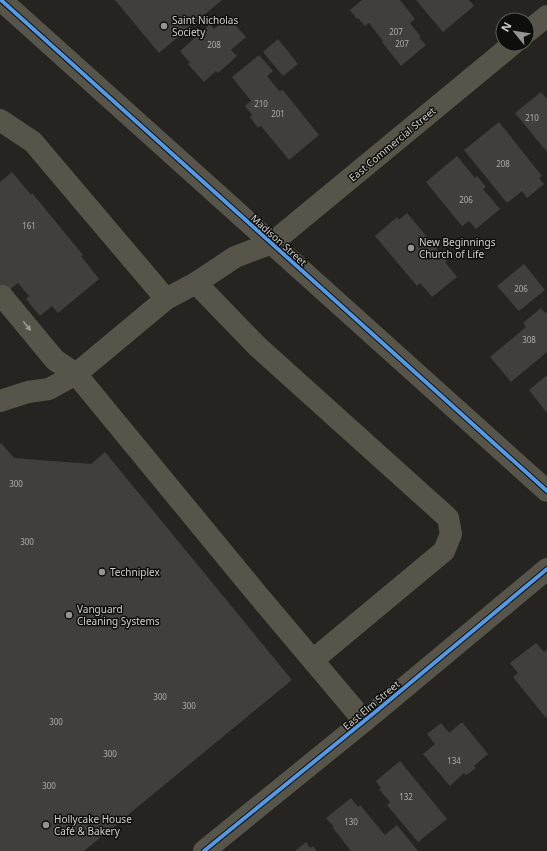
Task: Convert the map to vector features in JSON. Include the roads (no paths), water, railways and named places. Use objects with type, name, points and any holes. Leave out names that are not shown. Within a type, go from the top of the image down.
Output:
[{"type":"street","name":"Madison Street","points":[[1,0],[547,491]]},
{"type":"street","points":[[535,26],[547,16]]},
{"type":"street","name":"East Commercial Street","points":[[272,244],[503,52]]},
{"type":"street","points":[[0,120],[33,142],[166,299]]},
{"type":"street","points":[[0,401],[28,392],[49,389],[76,374],[166,299],[196,283],[235,257],[272,244]]},
{"type":"street","points":[[196,283],[258,347],[448,518],[451,534],[444,552],[313,660]]},
{"type":"street","points":[[2,296],[55,360],[76,374],[364,721]]},
{"type":"street","name":"East Elm Street","points":[[204,851],[547,569]]},
{"type":"place","name":"Saint Nicholas Society","points":[[164,26]]},
{"type":"place","name":"New Beginnings Church of Life","points":[[411,248]]},
{"type":"place","name":"Techniplex","points":[[102,572]]},
{"type":"place","name":"Vanguard Cleaning Systems","points":[[69,615]]},
{"type":"place","name":"Hollycake House Café & Bakery","points":[[46,825]]}]
